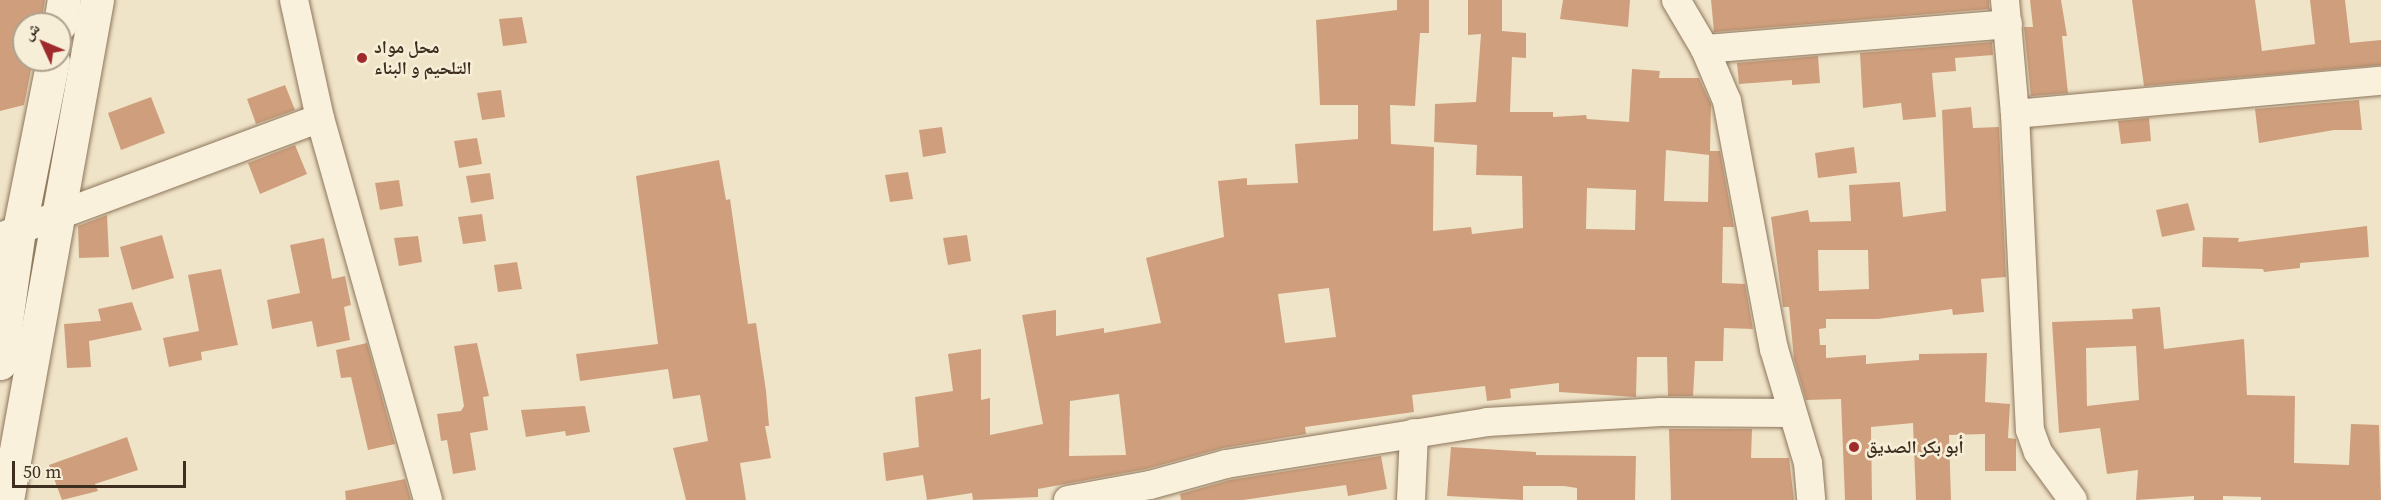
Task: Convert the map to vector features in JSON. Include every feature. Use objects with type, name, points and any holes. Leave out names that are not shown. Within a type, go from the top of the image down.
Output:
[{"type":"street","points":[[7,500],[56,214],[97,0]]},
{"type":"street","points":[[294,0],[321,118],[428,500]]},
{"type":"street","points":[[1676,0],[1705,49],[1727,101],[1774,349],[1790,413],[1808,463],[1811,500]]},
{"type":"street","points":[[1705,49],[2006,12],[2015,114],[2030,430],[2038,452],[2064,498]]},
{"type":"street","points":[[0,363],[10,233],[50,72]]},
{"type":"street","points":[[2015,114],[2381,81]]},
{"type":"street","points":[[10,233],[56,214],[321,118]]},
{"type":"street","points":[[1068,500],[1150,485],[1226,464],[1487,422],[1649,413],[1790,413]]},
{"type":"street","points":[[1411,500],[1414,433]]},
{"type":"building","points":[[0,0],[45,0],[43,12],[12,12],[12,72],[31,72],[24,105],[0,111]]},
{"type":"building","points":[[1397,0],[1429,0],[1429,33],[1420,33],[1415,106],[1390,105],[1391,144],[1434,147],[1433,231],[1471,227],[1472,234],[1523,228],[1522,176],[1476,175],[1477,145],[1434,142],[1435,104],[1476,102],[1481,34],[1468,35],[1468,0],[1502,0],[1502,31],[1526,33],[1526,58],[1512,57],[1510,112],[1553,112],[1553,117],[1586,115],[1587,119],[1629,122],[1632,69],[1660,71],[1659,78],[1699,78],[1711,104],[1710,151],[1720,151],[1734,227],[1723,227],[1722,283],[1745,284],[1753,329],[1724,328],[1723,361],[1695,361],[1693,396],[1668,396],[1667,357],[1637,357],[1636,397],[1559,392],[1559,383],[1510,389],[1511,398],[1487,401],[1485,386],[1412,395],[1414,412],[1305,427],[1306,434],[1223,448],[1146,469],[1038,489],[1038,497],[973,500],[972,493],[927,500],[923,475],[886,481],[883,453],[919,447],[915,397],[953,391],[948,354],[981,349],[981,400],[990,398],[990,435],[1043,424],[1022,315],[1056,310],[1056,336],[1104,328],[1104,333],[1161,323],[1146,258],[1224,237],[1218,181],[1247,178],[1247,185],[1298,183],[1295,144],[1358,139],[1358,105],[1320,105],[1316,20],[1397,10]],"holes":[[[1666,150],[1709,155],[1708,202],[1664,201]],[[1587,188],[1636,190],[1635,230],[1586,229]],[[1329,288],[1336,337],[1285,343],[1278,294]],[[1119,394],[1126,455],[1069,456],[1070,401]]]},
{"type":"building","points":[[1563,0],[1630,0],[1628,27],[1560,19]]},
{"type":"building","points":[[1711,0],[1989,0],[1989,9],[1714,32]]},
{"type":"building","points":[[2030,0],[2061,0],[2067,36],[2062,36],[2068,93],[2031,96],[2024,27],[2033,27]]},
{"type":"building","points":[[2132,0],[2255,0],[2262,51],[2315,44],[2310,0],[2345,0],[2350,43],[2381,40],[2381,65],[2144,86]]},
{"type":"building","points":[[522,17],[527,43],[503,46],[499,19]]},
{"type":"building","points":[[1992,42],[1993,55],[1955,58],[1956,71],[1932,73],[1936,117],[1903,120],[1901,103],[1863,108],[1860,53]]},
{"type":"building","points":[[1818,56],[1820,83],[1792,85],[1792,80],[1739,84],[1737,63]]},
{"type":"building","points":[[285,85],[295,110],[256,124],[247,99]]},
{"type":"building","points":[[501,90],[505,117],[482,120],[477,93]]},
{"type":"building","points":[[151,97],[165,133],[121,150],[108,113]]},
{"type":"building","points":[[2359,100],[2362,130],[2334,130],[2259,143],[2255,109]]},
{"type":"building","points":[[1971,107],[1973,128],[1999,127],[2006,277],[1981,279],[1984,312],[1953,315],[1952,309],[1878,319],[1826,319],[1826,328],[1819,329],[1820,345],[1826,345],[1826,358],[1866,355],[1866,364],[1919,360],[1919,354],[1987,353],[1985,402],[2010,404],[2008,438],[2016,439],[2016,471],[1985,471],[1985,434],[1949,435],[1951,500],[1916,500],[1913,423],[1871,427],[1872,500],[1845,500],[1841,399],[1806,400],[1794,359],[1789,307],[1783,307],[1771,217],[1808,210],[1810,222],[1851,221],[1849,185],[1900,182],[1903,217],[1946,211],[1942,110]],"holes":[[[1818,250],[1868,250],[1869,289],[1819,291]]]},
{"type":"building","points":[[2149,118],[2151,141],[2121,144],[2118,121]]},
{"type":"building","points":[[942,127],[946,153],[923,157],[919,130]]},
{"type":"building","points":[[477,138],[482,164],[459,168],[454,141]]},
{"type":"building","points":[[295,145],[307,174],[260,194],[248,163]]},
{"type":"building","points":[[1854,147],[1857,173],[1818,178],[1815,153]]},
{"type":"building","points":[[719,160],[726,200],[730,199],[748,324],[756,323],[766,391],[769,426],[765,426],[771,458],[740,463],[746,500],[686,500],[673,448],[708,441],[700,395],[673,399],[668,369],[580,381],[576,354],[658,344],[636,176]]},
{"type":"building","points":[[908,172],[913,199],[890,202],[885,175]]},
{"type":"building","points":[[490,173],[494,199],[471,203],[466,176]]},
{"type":"building","points":[[399,180],[403,206],[380,210],[375,183]]},
{"type":"building","points":[[2188,203],[2195,230],[2162,237],[2156,210]]},
{"type":"building","points":[[482,214],[486,241],[463,244],[458,217]]},
{"type":"building","points":[[107,215],[109,257],[79,258],[78,226]]},
{"type":"building","points":[[2367,226],[2369,257],[2300,263],[2300,268],[2264,272],[2263,269],[2202,267],[2203,237],[2239,238],[2238,242]]},
{"type":"building","points":[[162,235],[174,278],[132,290],[120,247]]},
{"type":"building","points":[[967,235],[971,261],[948,265],[943,238]]},
{"type":"building","points":[[418,236],[422,262],[399,266],[394,238]]},
{"type":"building","points":[[324,238],[332,279],[345,276],[351,305],[344,307],[350,340],[317,347],[312,321],[272,329],[267,300],[300,293],[290,245]]},
{"type":"building","points":[[517,262],[522,289],[498,292],[494,265]]},
{"type":"building","points":[[221,269],[238,345],[201,352],[202,360],[169,367],[163,338],[199,331],[188,275]]},
{"type":"building","points":[[132,302],[142,330],[89,341],[91,367],[67,368],[64,324],[101,321],[98,309]]},
{"type":"building","points":[[2160,307],[2164,349],[2244,339],[2247,395],[2295,396],[2294,463],[2349,465],[2351,424],[2379,425],[2381,500],[2261,500],[2261,497],[2223,496],[2223,500],[2194,500],[2194,496],[2136,500],[2138,470],[2107,474],[2100,428],[2059,433],[2052,322],[2133,319],[2132,309]],"holes":[[[2136,346],[2139,400],[2087,406],[2086,348]]]},
{"type":"building","points":[[367,343],[395,444],[368,450],[351,377],[341,378],[336,350]]},
{"type":"building","points":[[477,343],[489,396],[483,397],[488,430],[470,433],[476,470],[453,474],[447,440],[441,441],[437,414],[461,411],[464,406],[454,346]]},
{"type":"building","points":[[585,406],[590,432],[566,436],[565,431],[526,437],[521,410]]},
{"type":"building","points":[[1669,429],[1752,429],[1751,458],[1789,458],[1794,500],[1671,500]]},
{"type":"building","points":[[127,437],[138,470],[95,484],[98,491],[62,500],[49,465]]},
{"type":"building","points":[[1451,447],[1536,452],[1536,455],[1636,456],[1635,500],[1577,500],[1577,488],[1564,486],[1523,486],[1523,500],[1447,496]]},
{"type":"building","points":[[1381,456],[1387,489],[1348,496],[1346,485],[1243,500],[1181,500],[1180,494],[1230,480]]},
{"type":"building","points":[[405,479],[411,500],[346,500],[345,491]]},
{"type":"place","name":"محل مواد التلحيم و البناء","points":[[362,58]]},
{"type":"place","name":"أبو بكر الصديق","points":[[1854,447]]}]
